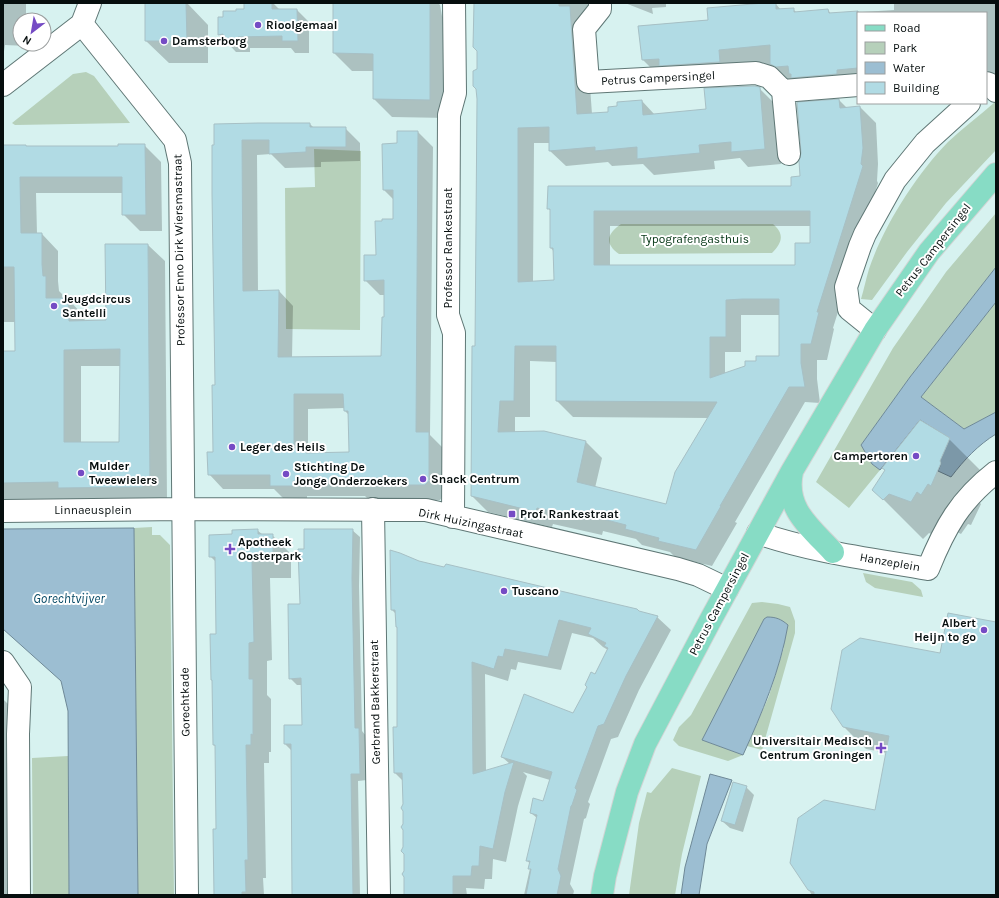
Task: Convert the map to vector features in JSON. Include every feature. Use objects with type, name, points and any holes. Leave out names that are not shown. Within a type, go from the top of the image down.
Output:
[{"type":"main road","name":"Petrus Campersingel","points":[[602,895],[605,876],[627,792],[646,744],[758,533],[792,471],[874,330],[929,252],[996,174]]},
{"type":"main road","points":[[792,471],[790,490],[792,500],[797,511],[801,518],[833,552]]},
{"type":"street","points":[[3,85],[82,24],[90,3]]},
{"type":"street","name":"Professor Rankestraat","points":[[453,517],[454,333],[448,315],[449,115],[455,93],[454,3]]},
{"type":"street","name":"Petrus Campersingel","points":[[600,3],[600,9],[584,29],[588,82],[756,73],[769,77],[783,91]]},
{"type":"street","name":"Professor Enno Dirk Wiersmastraat","points":[[82,24],[176,140],[180,163],[183,509]]},
{"type":"street","points":[[789,154],[783,91],[857,85]]},
{"type":"street","points":[[874,330],[849,309],[846,287],[862,240],[895,180],[925,143],[968,104]]},
{"type":"street","name":"Hanzeplein","points":[[758,533],[777,540],[833,552],[928,569],[943,535],[954,515],[966,499],[996,472]]},
{"type":"street","name":"Dirk Huizingastraat","points":[[183,509],[426,510],[678,569],[698,575],[727,590]]},
{"type":"street","name":"Linnaeusplein","points":[[3,510],[183,509]]},
{"type":"street","name":"Gorechtkade","points":[[183,509],[188,895]]},
{"type":"street","name":"Gerbrand Bakkerstraat","points":[[373,509],[379,895]]},
{"type":"street","points":[[3,662],[20,686],[18,734],[19,895]]},
{"type":"green space","points":[[86,72],[94,76],[130,123],[15,125],[12,123],[73,74]]},
{"type":"green space","points":[[995,102],[996,150],[946,203],[907,252],[872,300],[861,299],[875,252],[902,201],[924,170],[948,142]]},
{"type":"green space","points":[[314,149],[361,151],[360,330],[286,329],[285,188],[315,187]]},
{"type":"green space","points":[[996,213],[996,267],[910,377],[861,445],[872,464],[880,470],[849,508],[816,482],[893,348],[946,272]]},
{"type":"green space","name":"Typografengasthuis","points":[[621,224],[773,224],[779,231],[781,238],[778,246],[772,253],[619,254],[611,246],[609,239],[613,231]]},
{"type":"green space","points":[[996,302],[996,412],[964,429],[921,397]]},
{"type":"green space","points":[[152,527],[152,535],[160,535],[170,545],[174,895],[138,895],[134,528]]},
{"type":"green space","points":[[863,573],[912,582],[921,590],[923,597],[875,588],[866,582]]},
{"type":"green space","points":[[762,602],[790,607],[795,621],[795,633],[762,750],[747,746],[769,696],[784,647],[702,740],[743,755],[728,761],[679,746],[673,740],[679,727],[691,715],[752,603]]},
{"type":"green space","points":[[68,756],[69,895],[33,895],[32,758]]},
{"type":"green space","points":[[672,768],[701,776],[682,854],[675,895],[629,895],[639,823],[647,792],[651,793]]},
{"type":"water","points":[[996,267],[996,302],[921,397],[964,429],[996,412],[996,434],[972,453],[951,477],[938,471],[941,463],[940,461],[949,438],[920,420],[880,470],[872,464],[861,445],[910,377]]},
{"type":"water","name":"Gorechtvijver","points":[[134,528],[138,895],[69,895],[68,711],[61,681],[3,629],[3,529]]},
{"type":"water","points":[[767,617],[773,617],[788,625],[785,642],[775,675],[743,755],[702,740],[764,619]]},
{"type":"water","points":[[710,774],[732,780],[707,844],[699,895],[681,895],[685,867]]},
{"type":"building","points":[[145,3],[186,3],[187,41],[145,41]]},
{"type":"building","name":"Rioolgemaal","points":[[244,3],[272,3],[272,9],[297,9],[298,41],[282,41],[282,36],[238,37],[238,40],[223,40],[223,34],[218,35],[218,17],[223,17],[223,11],[236,11],[236,9],[244,9]]},
{"type":"building","points":[[333,3],[430,3],[430,100],[373,99],[373,54],[333,53]]},
{"type":"building","points":[[474,3],[559,3],[559,6],[570,6],[577,114],[608,112],[608,107],[617,106],[617,102],[642,100],[643,115],[706,109],[704,88],[760,87],[765,149],[731,152],[731,142],[699,145],[700,153],[637,159],[637,147],[595,151],[595,147],[549,151],[549,127],[518,128],[518,282],[554,280],[553,248],[550,248],[550,209],[547,209],[548,186],[791,186],[791,177],[800,176],[799,161],[801,153],[797,102],[839,99],[840,108],[860,106],[863,148],[861,164],[863,166],[817,312],[819,312],[811,344],[801,344],[801,363],[805,387],[789,387],[696,550],[658,541],[659,538],[625,529],[626,525],[587,515],[586,519],[537,508],[536,512],[471,496],[472,346],[475,346],[477,99],[476,89],[473,86],[473,71],[477,69],[477,51],[473,47]],"holes":[[[594,211],[810,211],[810,243],[795,243],[795,265],[594,265]],[[779,299],[779,356],[756,356],[756,361],[745,361],[745,366],[710,378],[710,337],[726,337],[726,300]],[[515,346],[556,346],[556,401],[717,402],[675,472],[666,504],[577,482],[586,441],[544,431],[498,432],[500,401],[514,401]]]},
{"type":"building","points":[[776,3],[776,9],[794,8],[794,12],[828,9],[829,13],[858,11],[857,68],[837,70],[837,74],[791,78],[788,66],[776,67],[770,64],[770,45],[719,50],[720,62],[659,66],[659,59],[642,60],[638,26],[708,20],[707,8]]},
{"type":"building","points":[[310,123],[310,127],[346,127],[346,147],[306,147],[306,152],[269,154],[269,140],[242,140],[243,291],[279,290],[278,357],[381,356],[382,317],[384,317],[384,280],[364,281],[364,255],[376,255],[375,221],[382,221],[382,219],[393,219],[393,190],[383,190],[382,144],[397,143],[397,131],[418,131],[416,432],[429,432],[429,481],[425,485],[353,485],[353,481],[293,481],[293,486],[270,486],[270,475],[208,475],[207,452],[213,452],[212,385],[215,385],[212,194],[212,145],[214,145],[214,124]],"holes":[[[294,394],[343,394],[344,411],[348,411],[349,452],[306,453],[306,448],[294,448]]]},
{"type":"building","points":[[118,144],[145,144],[146,215],[122,215],[122,177],[20,177],[21,233],[42,233],[42,264],[43,276],[46,276],[46,298],[68,298],[69,321],[106,320],[105,244],[148,244],[150,485],[143,484],[143,487],[58,488],[58,482],[3,483],[3,351],[15,351],[14,267],[3,267],[3,145],[118,146]],"holes":[[[120,349],[119,442],[64,442],[64,350]]]},
{"type":"building","name":"Campertoren","points":[[920,420],[950,438],[931,486],[928,484],[921,495],[917,492],[911,502],[889,494],[883,500],[872,490],[885,470],[882,468]]},
{"type":"building","points":[[258,529],[258,534],[273,534],[273,560],[252,561],[254,642],[249,643],[249,679],[253,679],[253,735],[251,734],[251,745],[246,745],[248,860],[245,860],[246,892],[242,892],[242,895],[214,895],[213,829],[216,829],[215,745],[213,745],[210,634],[216,634],[215,557],[209,557],[209,535],[232,534],[232,530]]},
{"type":"building","points":[[304,529],[353,529],[352,578],[355,728],[359,728],[360,774],[351,774],[353,895],[292,895],[291,744],[284,744],[284,725],[302,725],[301,678],[289,679],[288,604],[300,604],[298,549],[304,549]]},
{"type":"building","points":[[390,550],[419,561],[444,567],[446,564],[637,609],[639,611],[658,616],[626,676],[604,724],[598,726],[575,788],[577,790],[571,806],[558,869],[561,876],[557,895],[526,895],[531,869],[528,869],[530,861],[526,861],[537,815],[530,813],[533,798],[543,801],[552,772],[501,757],[524,694],[573,713],[587,687],[585,685],[591,672],[595,674],[608,648],[604,646],[606,643],[588,634],[591,628],[559,620],[548,657],[505,649],[503,657],[498,656],[494,669],[472,662],[473,774],[514,762],[505,792],[493,849],[480,846],[479,866],[472,866],[471,876],[453,876],[453,895],[404,895],[404,877],[402,874],[404,871],[404,854],[401,851],[403,847],[403,830],[401,827],[403,824],[403,811],[401,808],[403,804],[402,773],[394,773],[393,727],[397,727],[397,627],[395,610],[391,610]]},
{"type":"building","points":[[948,613],[996,622],[996,895],[814,895],[814,892],[808,890],[790,863],[798,818],[824,800],[875,810],[889,736],[843,727],[831,709],[842,650],[860,638],[940,653]]},
{"type":"building","points":[[733,782],[747,786],[735,825],[721,821]]},
{"type":"place","name":"Rioolgemaal","points":[[258,25]]},
{"type":"place","name":"Damsterborg","points":[[164,41]]},
{"type":"place","name":"Jeugdcircus Santelli","points":[[54,306]]},
{"type":"place","name":"Leger des Heils","points":[[232,447]]},
{"type":"place","name":"Campertoren","points":[[916,456]]},
{"type":"place","name":"Mulder Tweewielers","points":[[81,473]]},
{"type":"place","name":"Stichting De Jonge Onderzoekers","points":[[286,474]]},
{"type":"place","name":"Snack Centrum","points":[[423,479]]},
{"type":"place","name":"Prof. Rankestraat","points":[[512,514]]},
{"type":"place","name":"Apotheek Oosterpark","points":[[230,549]]},
{"type":"place","name":"Tuscano","points":[[504,591]]},
{"type":"place","name":"Albert Heijn to go","points":[[984,630]]},
{"type":"place","name":"Universitair Medisch Centrum Groningen","points":[[881,748]]}]
